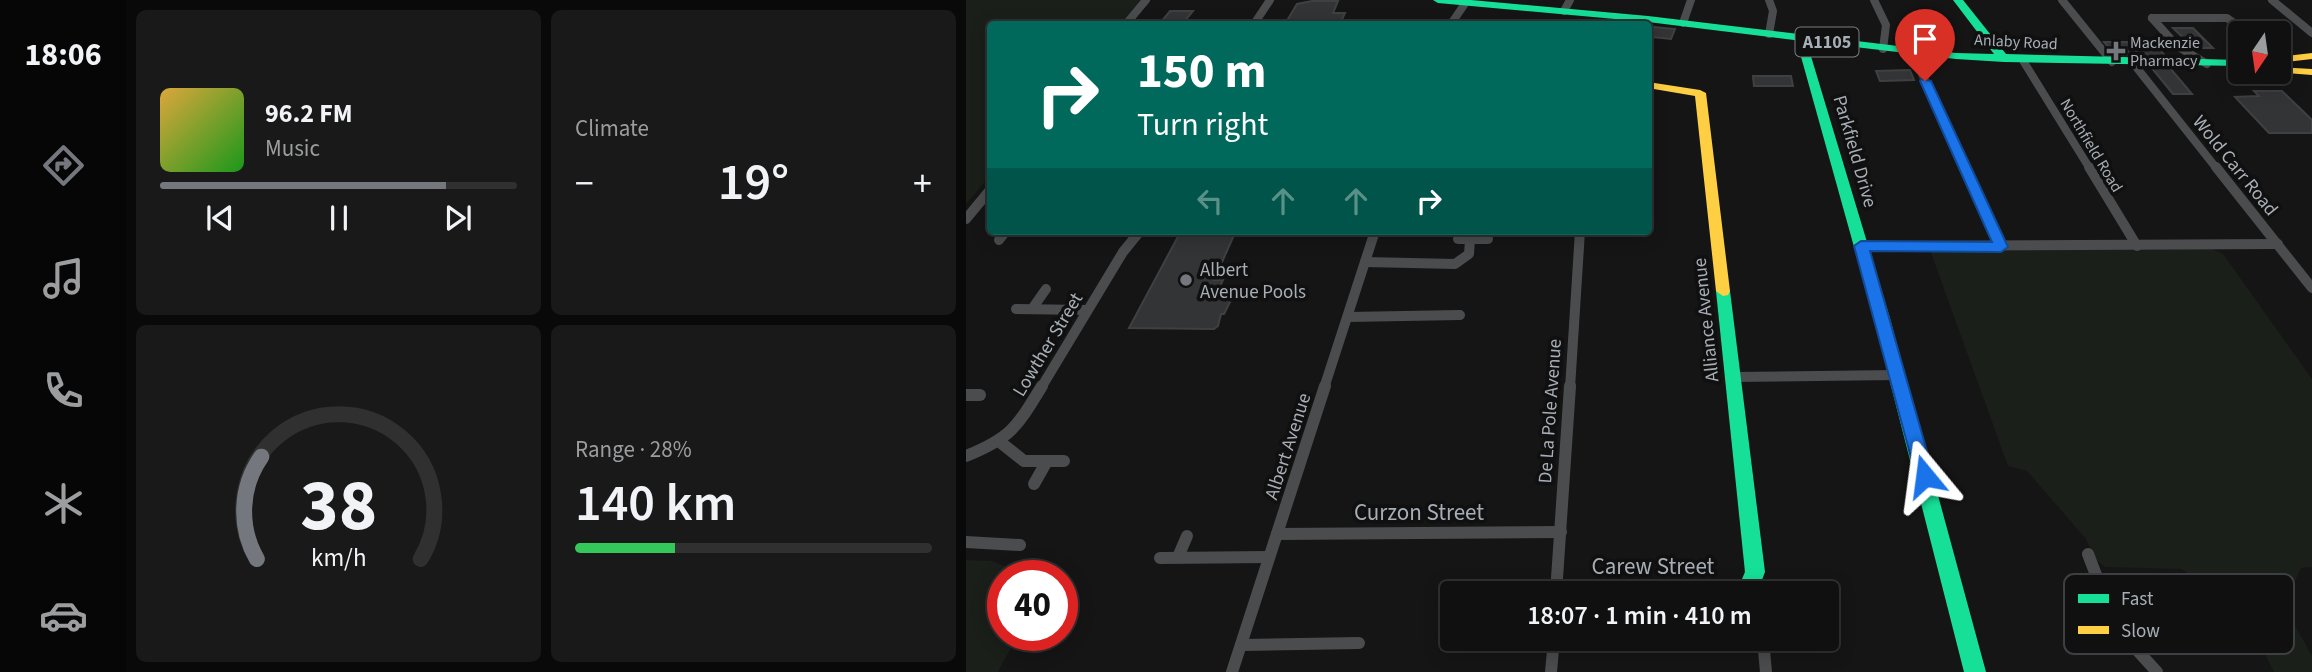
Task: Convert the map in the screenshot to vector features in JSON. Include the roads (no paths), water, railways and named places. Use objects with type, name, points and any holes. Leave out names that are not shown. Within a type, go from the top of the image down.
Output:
[{"type":"street","points":[[1128,21],[1146,0]]},
{"type":"street","points":[[1256,21],[1270,0]]},
{"type":"street","name":"Anlaby Road","points":[[1438,0],[1567,6],[1642,21]]},
{"type":"street","points":[[1683,23],[1691,0]]},
{"type":"street","points":[[1769,0],[1773,11],[1769,34]]},
{"type":"street","points":[[1874,0],[1886,25],[1883,49]]},
{"type":"street","points":[[1958,0],[2004,59]]},
{"type":"street","points":[[2062,0],[2112,62]]},
{"type":"street","points":[[2272,0],[2312,33]]},
{"type":"street","points":[[1453,21],[1466,2]]},
{"type":"street","points":[[2212,64],[2177,46],[2152,18],[2227,18],[2231,21]]},
{"type":"street","name":"Anlaby Road","points":[[1652,22],[1683,23],[1883,49],[2004,59],[2228,65]]},
{"type":"street","name":"Parkfield Drive","points":[[1808,39],[1805,52],[1925,476],[1975,672]]},
{"type":"street","points":[[1912,52],[2001,247]]},
{"type":"street","name":"Northfield Road","points":[[2022,59],[2137,246]]},
{"type":"street","points":[[2291,61],[2310,64]]},
{"type":"street","name":"Wold Carr Road","points":[[2133,62],[2312,288]]},
{"type":"street","name":"Alliance Avenue","points":[[1652,86],[1700,93],[1755,572],[1753,581]]},
{"type":"street","points":[[966,219],[987,194]]},
{"type":"street","points":[[999,240],[1003,235]]},
{"type":"street","name":"Lowther Street","points":[[966,456],[1000,442],[1020,422],[1135,235]]},
{"type":"street","name":"Albert Avenue","points":[[1232,672],[1374,235]]},
{"type":"street","name":"De La Pole Avenue","points":[[1557,581],[1580,235]]},
{"type":"street","points":[[1458,239],[1488,239]]},
{"type":"street","points":[[1365,262],[1455,264],[1469,254],[1470,240]]},
{"type":"street","points":[[1861,246],[2278,244]]},
{"type":"street","points":[[1032,309],[1046,289]]},
{"type":"street","points":[[1016,309],[1087,310]]},
{"type":"street","points":[[1348,317],[1460,315]]},
{"type":"street","points":[[1733,377],[1896,375]]},
{"type":"street","points":[[966,395],[980,395]]},
{"type":"street","points":[[1000,442],[1024,461],[1064,461]]},
{"type":"street","points":[[1034,484],[1046,461]]},
{"type":"street","name":"Curzon Street","points":[[1277,534],[1560,532]]},
{"type":"street","points":[[1178,556],[1187,536]]},
{"type":"street","points":[[966,542],[1020,545]]},
{"type":"street","points":[[2088,554],[2096,574]]},
{"type":"street","points":[[1160,558],[1269,557]]},
{"type":"street","points":[[1241,645],[1359,643]]},
{"type":"street","points":[[1551,672],[1552,651]]},
{"type":"street","points":[[1764,651],[1766,672]]},
{"type":"street","points":[[2144,654],[2157,672]]},
{"type":"place","name":"Mackenzie Pharmacy","points":[[2116,51]]},
{"type":"place","name":"Albert Avenue Pools","points":[[1186,280]]}]
